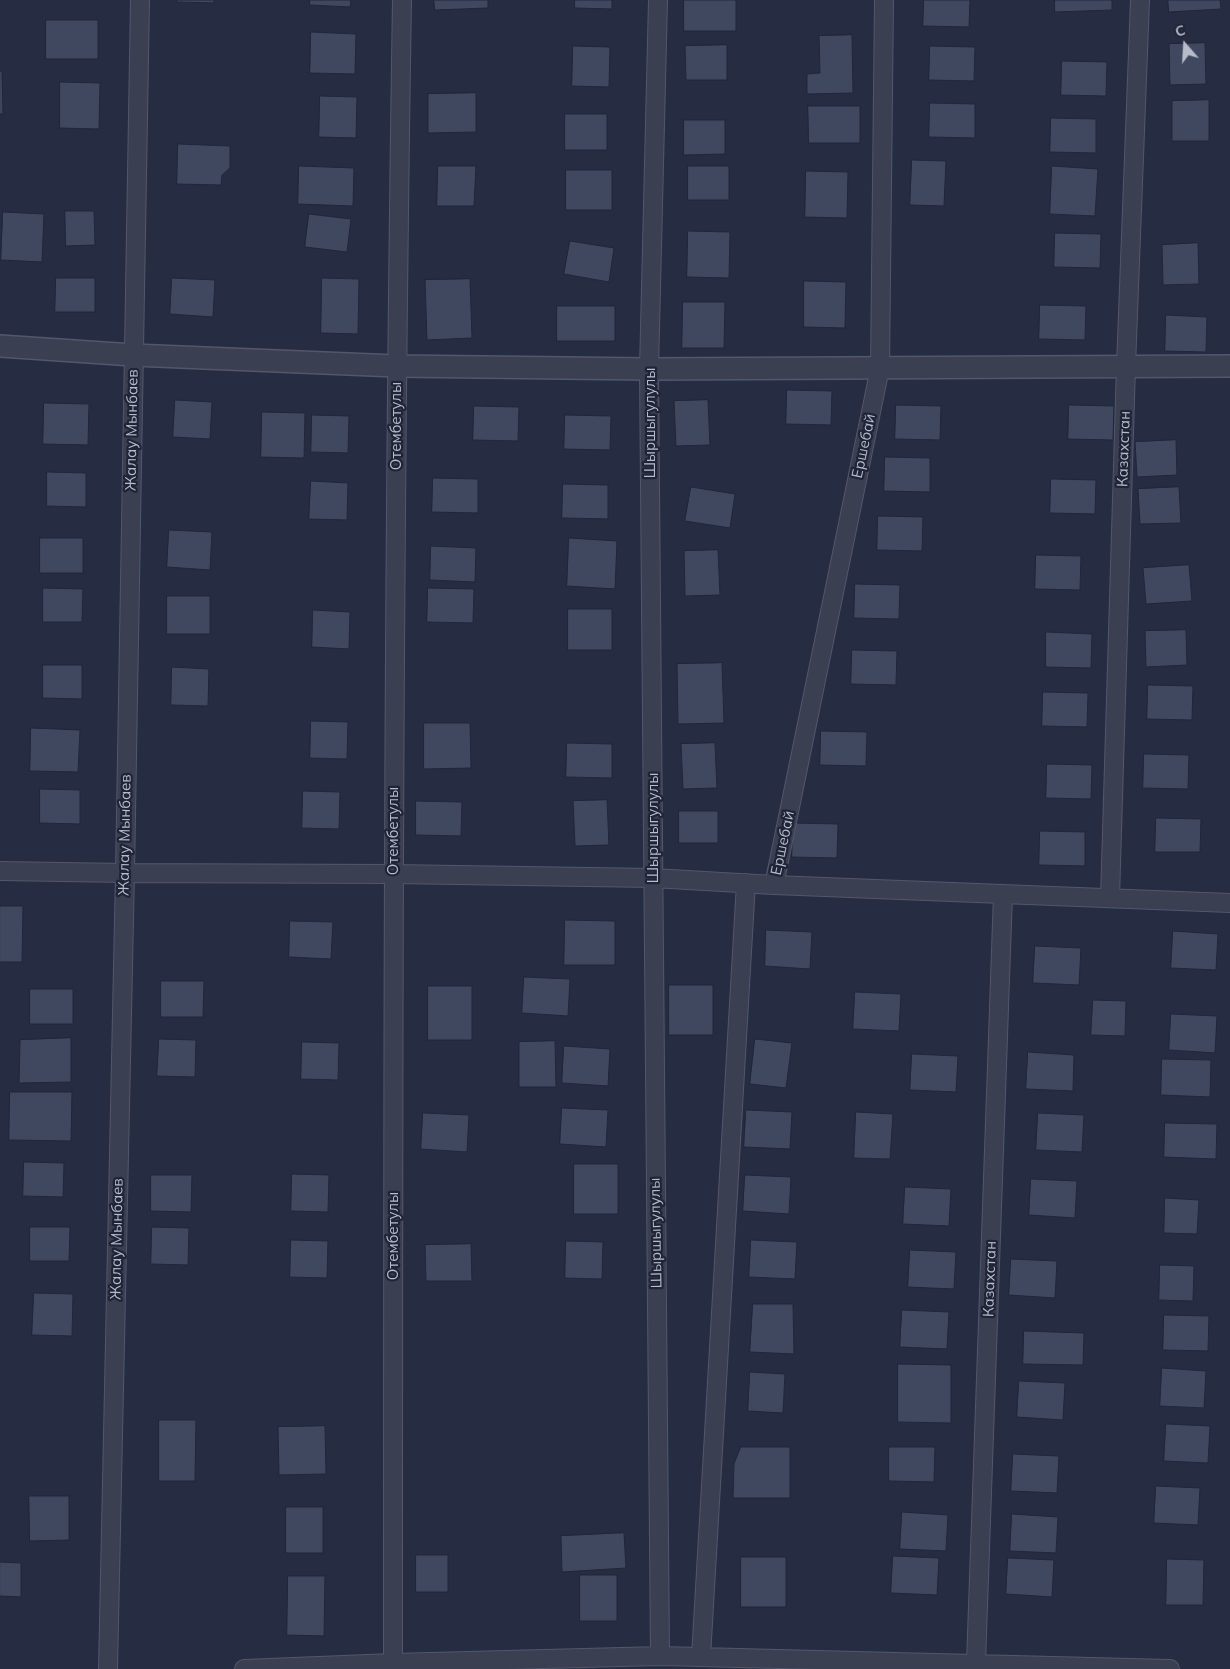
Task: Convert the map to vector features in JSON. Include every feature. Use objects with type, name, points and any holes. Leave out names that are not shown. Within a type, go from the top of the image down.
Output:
[{"type":"street","name":"Жалау Мынбаев","points":[[108,1669],[125,873],[140,0]]},
{"type":"street","name":"Отембетулы","points":[[393,1663],[393,874],[396,366],[402,0]]},
{"type":"street","name":"Шыршыгулулы","points":[[658,0],[649,369],[660,1656]]},
{"type":"street","name":"Ершебай","points":[[774,885],[880,368],[884,0]]},
{"type":"street","name":"Казахстан","points":[[1110,898],[1126,366],[1140,0]]},
{"type":"street","points":[[0,346],[133,355],[396,366],[649,369],[1230,366]]},
{"type":"street","points":[[0,871],[653,878],[774,885],[1230,903]]},
{"type":"street","points":[[701,1657],[746,883]]},
{"type":"street","name":"Казахстан","points":[[976,1663],[1003,894]]},
{"type":"street","points":[[244,1669],[660,1656],[1170,1669]]},
{"type":"building","points":[[177,0],[214,0],[214,3],[177,2]]},
{"type":"building","points":[[310,0],[351,0],[350,7],[310,5]]},
{"type":"building","points":[[434,0],[488,0],[488,8],[435,10]]},
{"type":"building","points":[[575,0],[612,0],[612,9],[575,8]]},
{"type":"building","points":[[684,0],[736,0],[736,31],[684,31]]},
{"type":"building","points":[[924,0],[970,0],[969,27],[923,26]]},
{"type":"building","points":[[1055,0],[1112,0],[1112,10],[1055,12]]},
{"type":"building","points":[[1168,0],[1220,0],[1221,9],[1169,12]]},
{"type":"building","points":[[46,20],[98,20],[98,59],[46,59]]},
{"type":"building","points":[[311,32],[356,34],[355,74],[310,73]]},
{"type":"building","points":[[852,35],[853,93],[807,94],[807,74],[820,73],[819,36]]},
{"type":"building","points":[[1205,43],[1206,84],[1170,85],[1169,44]]},
{"type":"building","points":[[727,45],[727,80],[686,80],[685,46]]},
{"type":"building","points":[[573,46],[610,47],[609,87],[572,86]]},
{"type":"building","points":[[930,46],[975,47],[974,81],[929,80]]},
{"type":"building","points":[[1062,61],[1107,62],[1106,96],[1061,95]]},
{"type":"building","points":[[0,71],[2,71],[3,114],[0,114]]},
{"type":"building","points":[[60,82],[100,83],[99,129],[60,128]]},
{"type":"building","points":[[476,93],[476,132],[428,133],[428,94]]},
{"type":"building","points":[[320,96],[357,97],[356,138],[319,137]]},
{"type":"building","points":[[1209,100],[1209,141],[1172,141],[1172,101]]},
{"type":"building","points":[[930,103],[975,104],[975,138],[929,137]]},
{"type":"building","points":[[808,106],[860,106],[860,143],[809,143]]},
{"type":"building","points":[[565,114],[607,114],[607,150],[565,150]]},
{"type":"building","points":[[1051,118],[1096,119],[1096,153],[1050,152]]},
{"type":"building","points":[[684,120],[725,120],[725,154],[684,155]]},
{"type":"building","points":[[178,144],[230,146],[230,168],[222,175],[221,185],[177,184]]},
{"type":"building","points":[[912,160],[946,161],[944,206],[910,205]]},
{"type":"building","points":[[299,166],[354,168],[353,206],[298,204]]},
{"type":"building","points":[[438,166],[476,166],[474,206],[437,206]]},
{"type":"building","points":[[688,166],[729,166],[729,200],[688,200]]},
{"type":"building","points":[[1052,166],[1098,169],[1095,216],[1050,214]]},
{"type":"building","points":[[566,170],[612,170],[612,210],[566,210]]},
{"type":"building","points":[[806,171],[848,172],[847,218],[805,217]]},
{"type":"building","points":[[65,211],[94,211],[95,245],[66,246]]},
{"type":"building","points":[[3,212],[44,214],[42,262],[1,260]]},
{"type":"building","points":[[309,214],[351,219],[347,252],[305,247]]},
{"type":"building","points":[[688,231],[730,232],[729,278],[687,277]]},
{"type":"building","points":[[1055,233],[1101,234],[1100,268],[1054,267]]},
{"type":"building","points":[[570,241],[614,248],[609,282],[564,274]]},
{"type":"building","points":[[1198,243],[1199,284],[1163,285],[1162,245]]},
{"type":"building","points":[[56,278],[95,278],[95,312],[55,312]]},
{"type":"building","points":[[172,278],[215,280],[213,317],[170,314]]},
{"type":"building","points":[[322,278],[359,279],[358,334],[321,333]]},
{"type":"building","points":[[470,279],[472,338],[427,340],[425,280]]},
{"type":"building","points":[[804,281],[846,282],[845,328],[804,327]]},
{"type":"building","points":[[683,302],[725,302],[724,348],[682,348]]},
{"type":"building","points":[[1040,305],[1086,306],[1085,340],[1039,339]]},
{"type":"building","points":[[557,306],[615,306],[615,341],[557,341]]},
{"type":"building","points":[[1166,315],[1207,317],[1206,352],[1165,351]]},
{"type":"building","points":[[787,390],[832,391],[831,425],[786,424]]},
{"type":"building","points":[[175,400],[212,402],[210,439],[173,437]]},
{"type":"building","points":[[708,400],[710,445],[676,446],[674,401]]},
{"type":"building","points":[[44,403],[89,404],[88,445],[43,444]]},
{"type":"building","points":[[896,405],[941,406],[940,440],[895,439]]},
{"type":"building","points":[[1069,405],[1114,406],[1113,440],[1068,439]]},
{"type":"building","points":[[474,406],[519,407],[518,441],[473,440]]},
{"type":"building","points":[[262,412],[305,413],[304,458],[261,457]]},
{"type":"building","points":[[312,415],[349,416],[348,453],[311,452]]},
{"type":"building","points":[[565,415],[611,416],[610,450],[564,449]]},
{"type":"building","points":[[1176,440],[1177,475],[1137,477],[1135,442]]},
{"type":"building","points":[[885,457],[930,458],[930,492],[884,491]]},
{"type":"building","points":[[47,472],[86,473],[86,507],[47,506]]},
{"type":"building","points":[[433,478],[478,479],[478,513],[432,512]]},
{"type":"building","points":[[1051,479],[1096,480],[1095,514],[1050,513]]},
{"type":"building","points":[[311,481],[348,483],[347,520],[309,519]]},
{"type":"building","points":[[563,484],[608,485],[608,519],[562,518]]},
{"type":"building","points":[[691,487],[735,494],[730,528],[685,521]]},
{"type":"building","points":[[1179,487],[1181,523],[1140,524],[1138,489]]},
{"type":"building","points":[[878,516],[923,517],[922,551],[877,550]]},
{"type":"building","points":[[169,530],[212,532],[210,570],[167,567]]},
{"type":"building","points":[[40,538],[83,538],[83,573],[40,573]]},
{"type":"building","points":[[569,538],[617,541],[615,589],[567,586]]},
{"type":"building","points":[[431,546],[476,548],[475,582],[430,580]]},
{"type":"building","points":[[718,550],[720,595],[685,596],[684,551]]},
{"type":"building","points":[[1036,555],[1081,556],[1080,590],[1035,589]]},
{"type":"building","points":[[1189,565],[1192,601],[1146,604],[1143,568]]},
{"type":"building","points":[[855,584],[900,585],[899,619],[854,618]]},
{"type":"building","points":[[43,588],[83,589],[82,622],[43,622]]},
{"type":"building","points":[[428,588],[474,589],[473,623],[427,622]]},
{"type":"building","points":[[167,596],[210,596],[210,634],[167,634]]},
{"type":"building","points":[[568,609],[612,609],[612,650],[568,650]]},
{"type":"building","points":[[313,610],[350,612],[349,649],[312,647]]},
{"type":"building","points":[[1186,630],[1187,665],[1146,667],[1145,631]]},
{"type":"building","points":[[1046,632],[1092,634],[1091,668],[1046,667]]},
{"type":"building","points":[[852,650],[897,651],[896,685],[851,684]]},
{"type":"building","points":[[722,663],[724,723],[678,724],[677,664]]},
{"type":"building","points":[[43,665],[82,665],[82,699],[43,698]]},
{"type":"building","points":[[172,667],[209,669],[208,706],[171,705]]},
{"type":"building","points":[[1148,685],[1193,686],[1192,720],[1147,719]]},
{"type":"building","points":[[1043,692],[1088,693],[1087,727],[1042,726]]},
{"type":"building","points":[[311,721],[348,722],[347,759],[310,758]]},
{"type":"building","points":[[424,723],[470,723],[471,768],[424,769]]},
{"type":"building","points":[[31,728],[80,730],[78,772],[30,771]]},
{"type":"building","points":[[821,731],[867,732],[866,766],[820,765]]},
{"type":"building","points":[[567,743],[612,744],[612,778],[566,777]]},
{"type":"building","points":[[715,743],[717,788],[683,789],[681,744]]},
{"type":"building","points":[[1144,754],[1189,755],[1188,789],[1143,788]]},
{"type":"building","points":[[1047,764],[1092,765],[1091,799],[1046,798]]},
{"type":"building","points":[[40,789],[80,790],[80,824],[40,823]]},
{"type":"building","points":[[303,791],[340,792],[339,829],[302,828]]},
{"type":"building","points":[[607,800],[609,845],[575,846],[573,801]]},
{"type":"building","points":[[416,801],[462,802],[461,836],[416,835]]},
{"type":"building","points":[[679,811],[718,811],[718,843],[679,843]]},
{"type":"building","points":[[1156,818],[1201,819],[1200,852],[1155,852]]},
{"type":"building","points":[[793,823],[838,824],[837,858],[792,857]]},
{"type":"building","points":[[1040,831],[1085,832],[1085,866],[1039,865]]},
{"type":"building","points":[[0,906],[23,906],[22,962],[0,962]]},
{"type":"building","points":[[565,920],[615,921],[615,965],[564,965]]},
{"type":"building","points":[[290,921],[333,922],[331,959],[289,957]]},
{"type":"building","points":[[766,930],[812,932],[810,969],[765,966]]},
{"type":"building","points":[[1173,931],[1218,934],[1216,970],[1171,968]]},
{"type":"building","points":[[1035,946],[1081,948],[1079,985],[1033,983]]},
{"type":"building","points":[[524,977],[570,979],[568,1016],[522,1013]]},
{"type":"building","points":[[161,981],[204,981],[203,1017],[161,1017]]},
{"type":"building","points":[[669,985],[713,985],[713,1035],[669,1035]]},
{"type":"building","points":[[428,986],[472,986],[472,1040],[428,1040]]},
{"type":"building","points":[[30,989],[73,989],[73,1024],[30,1024]]},
{"type":"building","points":[[855,992],[901,994],[899,1031],[853,1029]]},
{"type":"building","points":[[1093,1000],[1126,1001],[1125,1036],[1091,1035]]},
{"type":"building","points":[[1171,1014],[1217,1016],[1215,1053],[1169,1050]]},
{"type":"building","points":[[71,1038],[71,1082],[19,1083],[20,1040]]},
{"type":"building","points":[[159,1039],[196,1040],[195,1077],[157,1076]]},
{"type":"building","points":[[755,1039],[792,1043],[786,1088],[750,1084]]},
{"type":"building","points":[[555,1041],[556,1087],[519,1087],[519,1042]]},
{"type":"building","points":[[302,1042],[339,1043],[338,1080],[301,1079]]},
{"type":"building","points":[[564,1046],[610,1049],[608,1086],[562,1083]]},
{"type":"building","points":[[1028,1052],[1074,1055],[1073,1091],[1026,1089]]},
{"type":"building","points":[[912,1054],[958,1056],[956,1092],[910,1090]]},
{"type":"building","points":[[1162,1059],[1211,1060],[1210,1097],[1161,1095]]},
{"type":"building","points":[[10,1092],[72,1092],[71,1141],[9,1140]]},
{"type":"building","points":[[562,1108],[608,1110],[606,1147],[560,1144]]},
{"type":"building","points":[[746,1110],[792,1112],[790,1149],[744,1147]]},
{"type":"building","points":[[856,1112],[893,1114],[890,1159],[854,1158]]},
{"type":"building","points":[[423,1113],[469,1115],[467,1152],[421,1149]]},
{"type":"building","points":[[1038,1113],[1084,1115],[1082,1152],[1036,1150]]},
{"type":"building","points":[[1165,1123],[1217,1124],[1216,1159],[1164,1157]]},
{"type":"building","points":[[24,1162],[64,1163],[63,1197],[23,1196]]},
{"type":"building","points":[[574,1164],[618,1164],[618,1214],[574,1214]]},
{"type":"building","points":[[292,1174],[329,1175],[328,1212],[291,1211]]},
{"type":"building","points":[[151,1175],[192,1175],[191,1212],[151,1211]]},
{"type":"building","points":[[745,1175],[791,1177],[789,1214],[743,1211]]},
{"type":"building","points":[[1031,1179],[1077,1181],[1075,1218],[1029,1215]]},
{"type":"building","points":[[905,1187],[951,1189],[949,1226],[903,1224]]},
{"type":"building","points":[[1165,1198],[1199,1200],[1197,1234],[1164,1233]]},
{"type":"building","points":[[30,1227],[70,1227],[69,1261],[30,1261]]},
{"type":"building","points":[[152,1227],[189,1228],[188,1265],[151,1264]]},
{"type":"building","points":[[291,1240],[328,1241],[327,1278],[290,1277]]},
{"type":"building","points":[[751,1240],[797,1242],[795,1279],[749,1277]]},
{"type":"building","points":[[566,1241],[603,1242],[602,1279],[565,1278]]},
{"type":"building","points":[[471,1244],[472,1281],[426,1281],[425,1245]]},
{"type":"building","points":[[910,1250],[956,1252],[954,1289],[908,1287]]},
{"type":"building","points":[[1011,1259],[1057,1261],[1055,1298],[1009,1295]]},
{"type":"building","points":[[1160,1265],[1194,1266],[1193,1301],[1159,1300]]},
{"type":"building","points":[[34,1293],[73,1294],[72,1336],[32,1335]]},
{"type":"building","points":[[753,1304],[793,1304],[794,1354],[750,1352]]},
{"type":"building","points":[[902,1310],[949,1312],[947,1349],[900,1347]]},
{"type":"building","points":[[1164,1315],[1209,1316],[1208,1351],[1163,1350]]},
{"type":"building","points":[[1024,1331],[1084,1333],[1083,1365],[1023,1364]]},
{"type":"building","points":[[898,1364],[951,1365],[951,1423],[898,1422]]},
{"type":"building","points":[[1162,1368],[1206,1371],[1204,1408],[1160,1406]]},
{"type":"building","points":[[750,1372],[785,1374],[783,1413],[748,1411]]},
{"type":"building","points":[[1019,1381],[1065,1383],[1063,1420],[1017,1417]]},
{"type":"building","points":[[159,1420],[196,1420],[195,1481],[159,1481]]},
{"type":"building","points":[[1166,1424],[1210,1426],[1208,1463],[1164,1461]]},
{"type":"building","points":[[325,1426],[326,1474],[279,1475],[278,1427]]},
{"type":"building","points":[[741,1447],[790,1447],[790,1498],[733,1498],[734,1464]]},
{"type":"building","points":[[889,1447],[935,1447],[934,1482],[889,1481]]},
{"type":"building","points":[[1013,1454],[1059,1456],[1057,1493],[1011,1491]]},
{"type":"building","points":[[1156,1486],[1200,1488],[1198,1525],[1154,1523]]},
{"type":"building","points":[[29,1496],[69,1496],[69,1540],[30,1541]]},
{"type":"building","points":[[286,1507],[323,1507],[323,1553],[286,1553]]},
{"type":"building","points":[[902,1512],[948,1515],[946,1551],[900,1549]]},
{"type":"building","points":[[1012,1514],[1058,1517],[1056,1553],[1010,1551]]},
{"type":"building","points":[[624,1533],[626,1568],[562,1572],[561,1536]]},
{"type":"building","points":[[416,1555],[448,1555],[448,1592],[416,1592]]},
{"type":"building","points":[[893,1556],[939,1558],[937,1595],[891,1593]]},
{"type":"building","points":[[741,1557],[786,1557],[786,1607],[741,1607]]},
{"type":"building","points":[[1008,1558],[1054,1560],[1052,1597],[1006,1594]]},
{"type":"building","points":[[1167,1559],[1204,1560],[1203,1605],[1166,1605]]},
{"type":"building","points":[[0,1562],[21,1563],[21,1597],[0,1596]]},
{"type":"building","points":[[580,1575],[617,1575],[617,1621],[580,1621]]},
{"type":"building","points":[[288,1576],[325,1576],[324,1636],[287,1635]]}]
